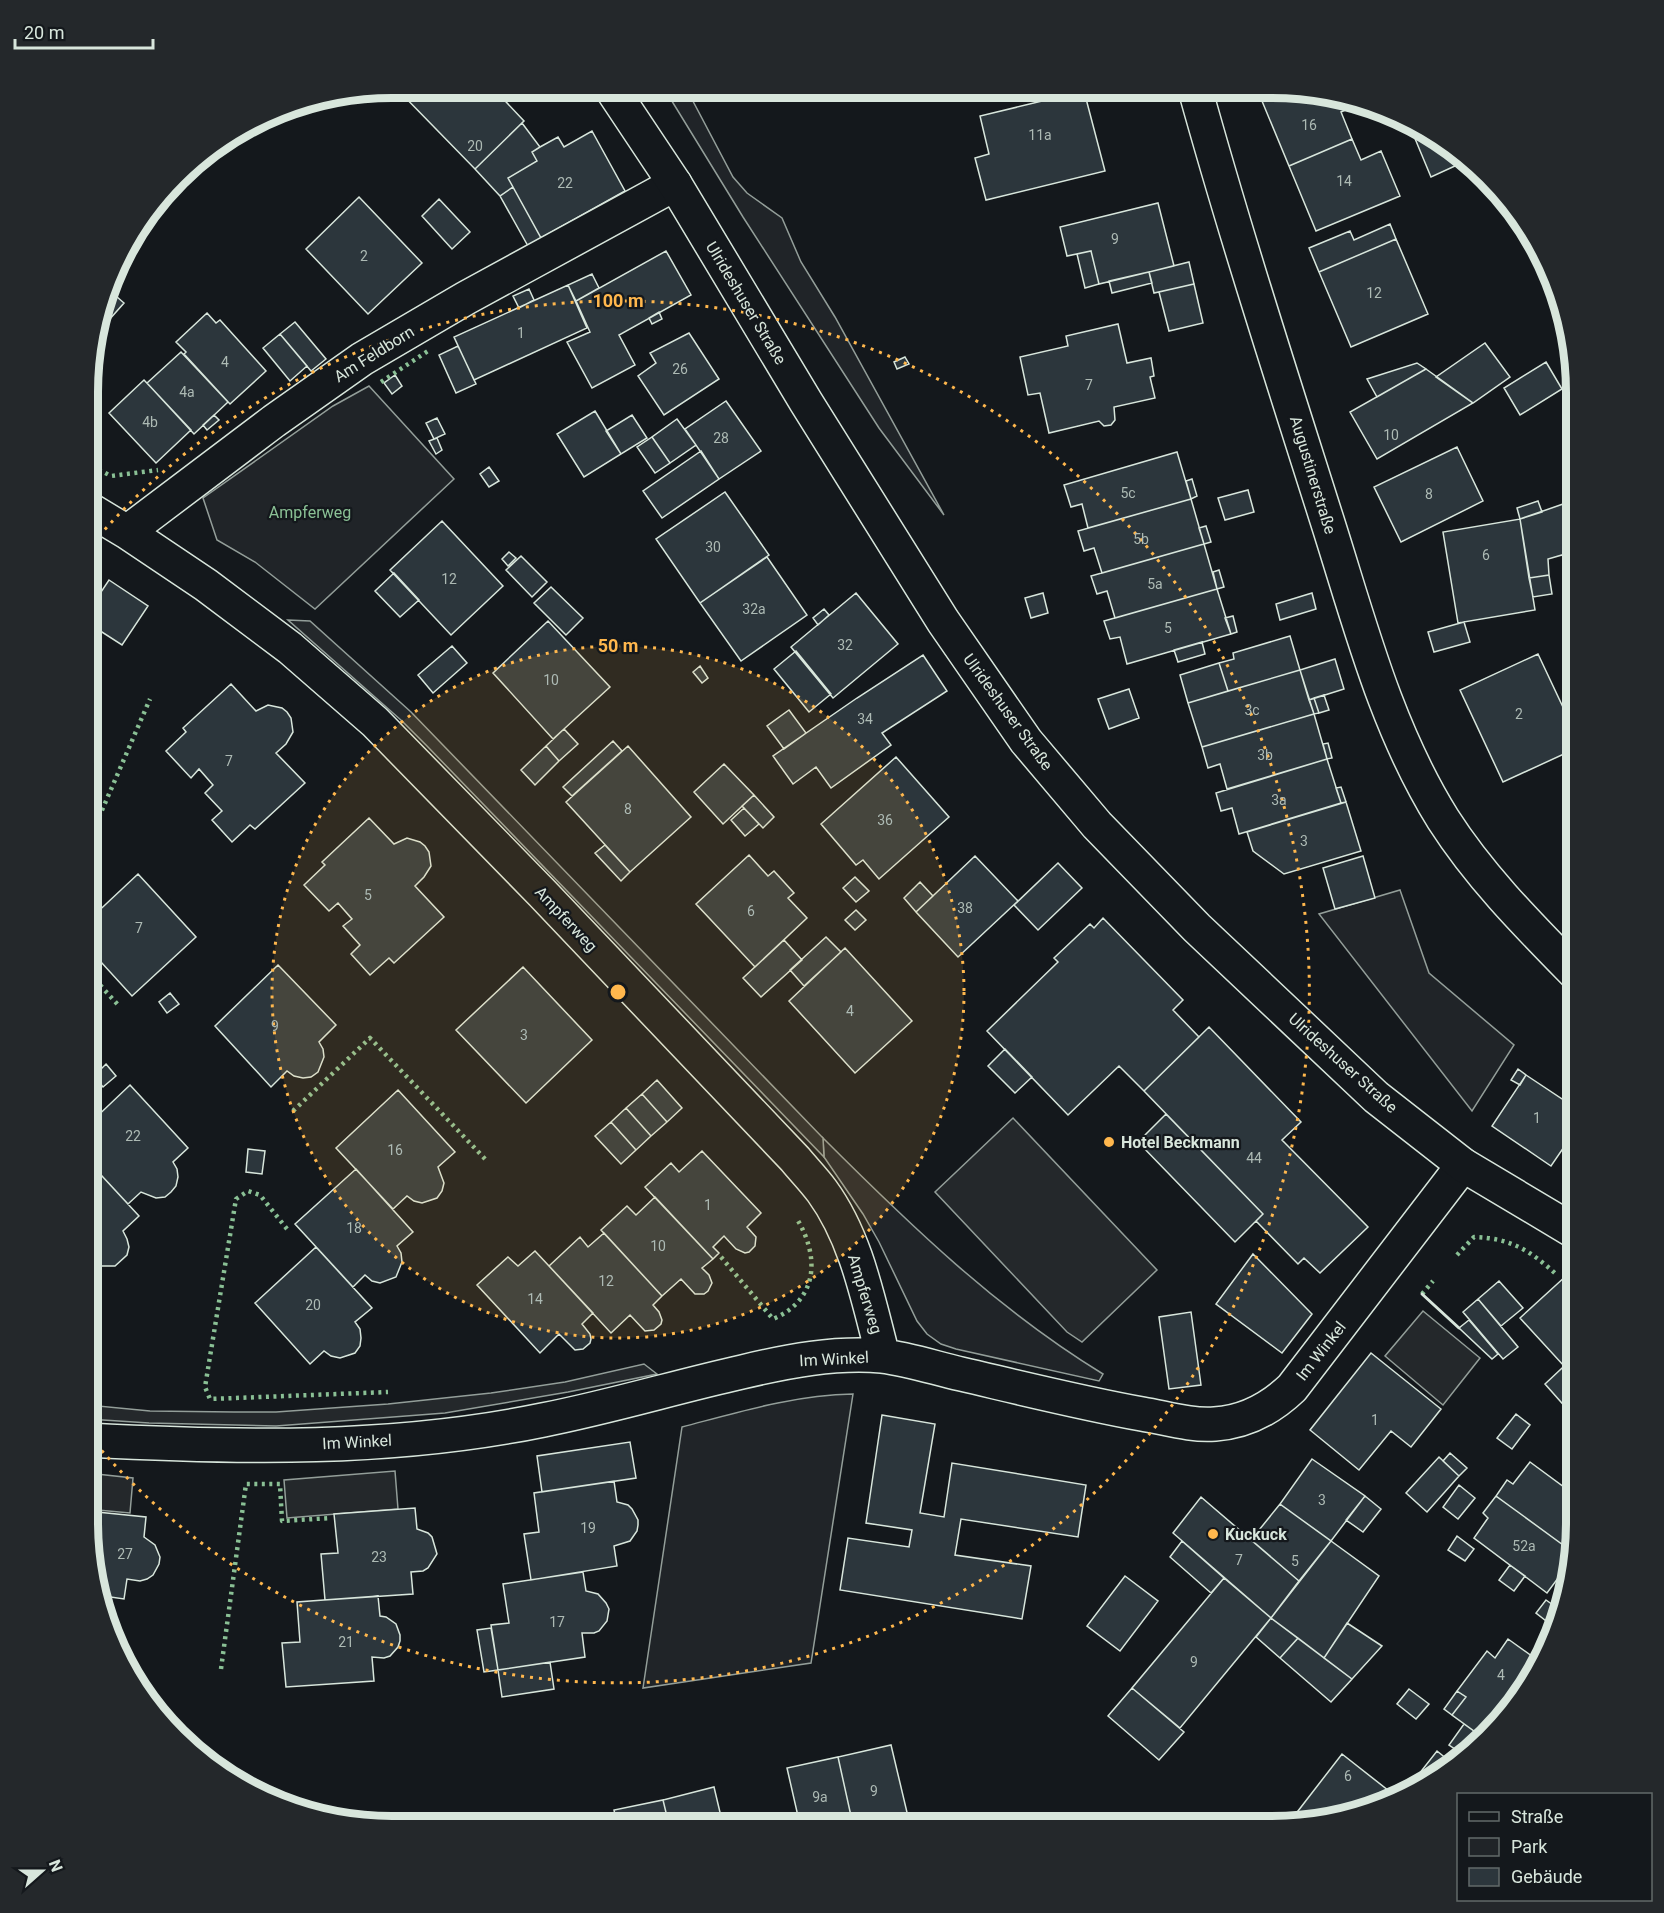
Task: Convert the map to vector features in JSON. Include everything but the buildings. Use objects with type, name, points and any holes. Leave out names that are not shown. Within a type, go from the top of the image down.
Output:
[{"type":"street","name":"Ulrideshuser Straße","points":[[618,98],[675,184],[806,402],[937,611],[1026,741],[1097,825],[1197,928],[1376,1097],[1463,1165],[1566,1227]]},
{"type":"street","name":"Augustinerstraße","points":[[1198,98],[1305,454],[1376,679],[1397,730],[1425,787],[1462,848],[1507,903],[1566,964]]},
{"type":"street","name":"Am Feldborn","points":[[127,532],[258,432],[362,359],[466,298],[675,184]]},
{"type":"street","points":[[98,515],[127,532]]},
{"type":"street","name":"Ampferweg","points":[[127,532],[206,585],[290,648],[375,722],[542,893],[795,1160],[822,1190],[844,1228],[864,1283],[883,1356]]},
{"type":"street","name":"Im Winkel","points":[[98,1441],[238,1447],[420,1439],[543,1420],[722,1376],[818,1356],[883,1356],[1113,1409],[1185,1422],[1216,1424],[1251,1416],[1281,1398],[1305,1372],[1463,1165]]},
{"type":"green space","points":[[670,98],[691,98],[733,177],[747,193],[782,218],[801,262],[835,317],[944,515],[879,428],[743,217]]},
{"type":"green space","name":"Ampferweg","points":[[369,386],[454,479],[315,609],[255,562],[217,540],[203,498],[333,406]]},
{"type":"green space","points":[[1400,890],[1429,973],[1514,1045],[1472,1111],[1319,914]]},
{"type":"green space","points":[[823,1138],[956,1265],[1027,1322],[1103,1374],[1099,1381],[956,1349],[941,1344],[927,1334],[917,1321],[863,1214],[824,1157]]},
{"type":"green space","points":[[853,1394],[811,1663],[643,1688],[682,1427],[788,1401]]},
{"type":"shaded area","points":[[288,620],[310,621],[411,712],[823,1138],[824,1157],[427,746]]},
{"type":"shaded area","points":[[1013,1118],[1157,1270],[1082,1342],[1067,1332],[935,1192]]},
{"type":"shaded area","points":[[1423,1311],[1480,1358],[1443,1405],[1385,1356]]},
{"type":"shaded area","points":[[644,1364],[657,1374],[445,1413],[276,1426],[98,1420],[98,1406],[150,1411],[276,1412],[388,1404],[565,1382]]},
{"type":"shaded area","points":[[395,1471],[398,1509],[287,1518],[284,1480]]},
{"type":"shaded area","points":[[98,1474],[133,1478],[130,1513],[98,1510]]},
{"type":"hedge","points":[[381,382],[431,349]]},
{"type":"hedge","points":[[98,469],[111,476],[158,470]]},
{"type":"hedge","points":[[98,819],[150,699]]},
{"type":"hedge","points":[[98,983],[120,1007]]},
{"type":"hedge","points":[[293,1111],[370,1038],[487,1161]]},
{"type":"hedge","points":[[287,1229],[260,1195],[248,1191],[236,1199],[205,1387],[210,1399],[388,1392]]},
{"type":"hedge","points":[[721,1257],[773,1319],[788,1311],[799,1301],[810,1276],[809,1248],[797,1219]]},
{"type":"hedge","points":[[1457,1255],[1474,1237],[1499,1240],[1529,1253],[1558,1276]]},
{"type":"hedge","points":[[1422,1294],[1433,1281]]},
{"type":"hedge","points":[[221,1669],[246,1484],[280,1484],[282,1521],[331,1518]]},
{"type":"wall","points":[[1422,1294],[1459,1328]]},
{"type":"place","name":"Hotel Beckmann","points":[[1109,1142]]},
{"type":"place","name":"Kuckuck","points":[[1213,1534]]}]
